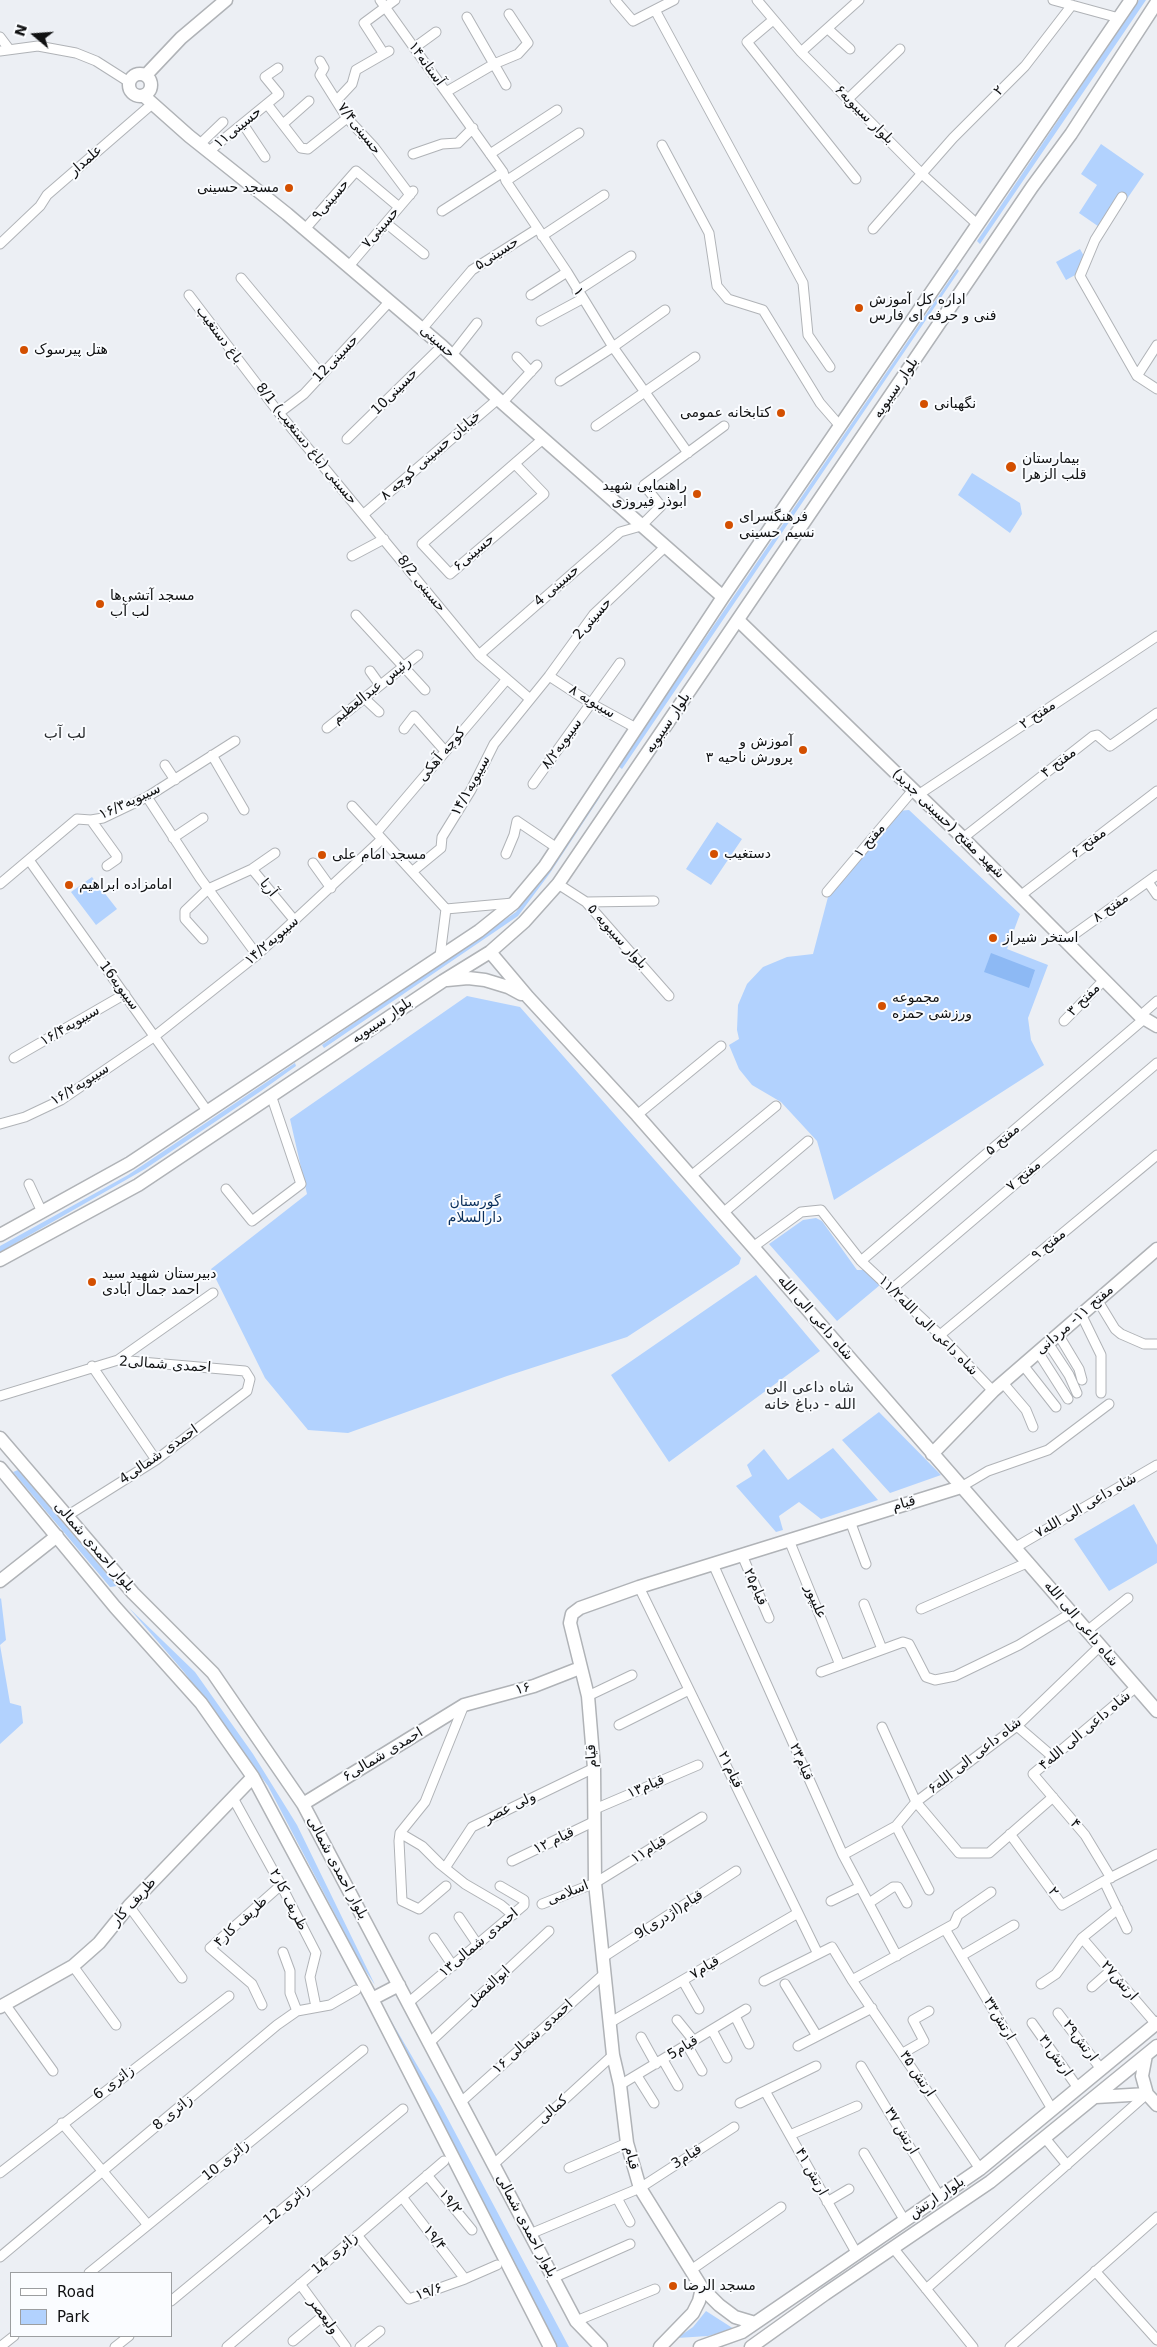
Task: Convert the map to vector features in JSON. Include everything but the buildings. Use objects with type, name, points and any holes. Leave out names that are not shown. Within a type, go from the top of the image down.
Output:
[{"type":"main road","points":[[146,75],[151,81],[148,100],[132,94],[129,86],[134,75],[146,75],[210,5],[226,0]]},
{"type":"main road","name":"بلوار سیبویه","points":[[0,1235],[130,1163],[479,931],[514,903],[545,866],[723,597],[1131,0]]},
{"type":"main road","name":"بلوار سیبویه","points":[[0,1260],[138,1185],[443,981],[490,952],[524,922],[558,884],[974,273],[1071,134],[1155,8]]},
{"type":"main road","name":"حسینی","points":[[148,100],[422,328],[500,401],[723,597]]},
{"type":"main road","points":[[954,260],[974,273]]},
{"type":"main road","name":"شهید مفتح (حسینی جدید)","points":[[738,621],[962,838],[1142,1017],[1157,1026]]},
{"type":"main road","points":[[613,764],[613,773],[619,779],[630,778]]},
{"type":"main road","points":[[595,792],[607,793],[612,798],[610,808]]},
{"type":"main road","name":"شاه داعی الی الله","points":[[490,952],[528,997],[637,1115],[754,1247],[960,1487],[1016,1547],[1099,1647],[1157,1711]]},
{"type":"main road","points":[[443,981],[468,978],[485,980],[508,986],[528,997]]},
{"type":"main road","points":[[302,1048],[315,1066]]},
{"type":"main road","name":"مفتح ۱۱- مردانی","points":[[932,1454],[998,1387],[1157,1249]]},
{"type":"main road","name":"بلوار احمدی شمالی","points":[[0,1438],[134,1593],[213,1673],[303,1804],[586,2341],[601,2347]]},
{"type":"main road","name":"بلوار احمدی شمالی","points":[[0,1468],[115,1607],[201,1703],[253,1777],[372,1998],[550,2347]]},
{"type":"main road","name":"قیام","points":[[755,2324],[735,2317],[719,2305],[702,2288],[640,2188],[627,2143],[620,2085],[613,2055],[595,1883],[594,1768],[588,1696],[570,1623],[572,1614],[580,1608],[639,1587],[960,1487]]},
{"type":"main road","points":[[0,1581],[57,1536]]},
{"type":"main road","points":[[115,1607],[134,1593]]},
{"type":"main road","name":"۱۶","points":[[464,1705],[534,1686],[580,1668]]},
{"type":"main road","name":"احمدی شمالی۶","points":[[303,1804],[464,1705]]},
{"type":"main road","name":"ظریف کار","points":[[3,2006],[73,1966],[99,1943],[129,1906],[253,1777]]},
{"type":"main road","points":[[372,1998],[399,1985]]},
{"type":"main road","name":"بلوار ارتش","points":[[700,2347],[742,2332],[755,2324],[980,2169],[1157,2024]]},
{"type":"main road","name":"بلوار ارتش","points":[[751,2347],[825,2294],[894,2249],[990,2182],[1157,2046]]},
{"type":"main road","points":[[1146,2055],[1142,2076],[1147,2094],[1157,2105]]},
{"type":"main road","points":[[1096,2096],[1147,2094]]},
{"type":"main road","points":[[660,2347],[693,2312],[699,2301],[702,2288]]},
{"type":"main road","points":[[719,2347],[729,2336]]},
{"type":"street","points":[[337,100],[352,84],[356,70],[386,52],[364,23],[382,3],[394,0]]},
{"type":"street","points":[[615,0],[633,21],[674,0]]},
{"type":"street","name":"۶بلوار سیبویه","points":[[757,0],[801,52],[922,174],[977,224]]},
{"type":"street","points":[[801,52],[859,0]]},
{"type":"street","points":[[1053,0],[1119,18]]},
{"type":"street","name":"آستانه۱۴","points":[[382,3],[472,128]]},
{"type":"street","name":"۲","points":[[873,229],[952,138],[1025,66],[1072,5]]},
{"type":"street","points":[[655,10],[803,283],[808,335],[830,368]]},
{"type":"street","points":[[446,92],[494,64],[518,54],[528,43],[509,14]]},
{"type":"street","points":[[468,16],[506,85]]},
{"type":"street","points":[[773,20],[747,42],[856,179]]},
{"type":"street","points":[[828,28],[850,49]]},
{"type":"street","points":[[414,48],[436,32]]},
{"type":"street","points":[[0,37],[4,50],[38,46],[76,53],[96,61],[130,82]]},
{"type":"street","points":[[848,99],[900,49]]},
{"type":"street","name":"حسینی۷/۴","points":[[320,61],[324,68],[320,75],[347,118],[412,193]]},
{"type":"street","points":[[278,68],[265,77],[279,94],[267,104],[301,148],[308,149],[347,118]]},
{"type":"street","name":"علمدار","points":[[0,244],[25,222],[42,204],[47,195],[148,100]]},
{"type":"street","points":[[283,124],[309,101]]},
{"type":"street","name":"حسینی۱۱","points":[[204,148],[243,124],[267,104]]},
{"type":"street","points":[[490,154],[557,110]]},
{"type":"street","points":[[204,148],[223,122]]},
{"type":"street","points":[[243,124],[265,157]]},
{"type":"street","points":[[413,154],[442,144],[458,142],[472,128]]},
{"type":"street","name":"۱","points":[[472,128],[567,272],[579,295],[613,347],[688,453]]},
{"type":"street","points":[[442,210],[505,176],[579,132]]},
{"type":"street","points":[[662,145],[709,233],[717,286],[728,299],[763,310],[820,403],[840,426]]},
{"type":"street","name":"حسینی۹","points":[[305,229],[356,171],[399,207]]},
{"type":"street","name":"حسینی۷","points":[[348,266],[412,193]]},
{"type":"street","name":"حسینی۵","points":[[422,328],[472,270],[604,195]]},
{"type":"street","points":[[1122,197],[1096,240],[1080,276],[1137,376],[1157,389]]},
{"type":"street","points":[[386,223],[424,254]]},
{"type":"street","points":[[541,321],[631,256]]},
{"type":"street","points":[[531,295],[567,272]]},
{"type":"street","points":[[241,278],[321,374]]},
{"type":"street","name":"باغ دستغیب","points":[[189,295],[249,374]]},
{"type":"street","name":"حسینی12","points":[[279,413],[304,394],[390,301]]},
{"type":"street","points":[[560,381],[613,347],[665,310]]},
{"type":"street","points":[[452,355],[477,323]]},
{"type":"street","points":[[1137,376],[1157,345]]},
{"type":"street","name":"حسینی10","points":[[347,439],[442,346]]},
{"type":"street","name":"خیابان حسینی کوچه ۸","points":[[364,514],[500,401],[534,368],[517,357]]},
{"type":"street","points":[[596,426],[695,357]]},
{"type":"street","name":"8/1 حسینی (باغ دستغیب)","points":[[249,374],[279,413],[364,514]]},
{"type":"street","points":[[641,526],[661,506],[644,485],[724,426]]},
{"type":"street","name":"حسینی۶","points":[[515,464],[544,494],[450,574],[422,544],[544,438]]},
{"type":"street","name":"8/2 حسینی","points":[[364,514],[478,655]]},
{"type":"street","name":"حسینی 4","points":[[478,655],[620,532],[641,526]]},
{"type":"street","points":[[352,556],[384,539]]},
{"type":"street","name":"حسینی2","points":[[530,699],[594,614],[665,547]]},
{"type":"street","points":[[356,615],[425,690]]},
{"type":"street","name":"مفتح ۲","points":[[915,792],[1157,636]]},
{"type":"street","name":"رئیس عبدالعظیم","points":[[327,728],[418,655]]},
{"type":"street","points":[[478,655],[530,699]]},
{"type":"street","name":"سیبویه۸/۲","points":[[532,784],[620,663]]},
{"type":"street","points":[[370,671],[380,685]]},
{"type":"street","name":"سیبویه ۸","points":[[549,676],[592,704],[636,728]]},
{"type":"street","name":"کوچه آهکی","points":[[380,836],[446,751],[507,679]]},
{"type":"street","points":[[364,698],[379,712]]},
{"type":"street","name":"سیبویه۱۴/۱","points":[[413,871],[441,848],[442,837],[470,790],[494,744],[530,699]]},
{"type":"street","name":"مفتح ۴","points":[[962,838],[1093,736],[1097,736],[1110,746],[1157,713]]},
{"type":"street","points":[[404,728],[414,716],[446,751]]},
{"type":"street","name":"سیبویه۱۶/۳","points":[[0,884],[77,819],[91,820],[103,818],[147,797],[235,742]]},
{"type":"street","points":[[212,755],[244,810]]},
{"type":"street","points":[[165,765],[175,780]]},
{"type":"street","name":"مفتح ۶","points":[[1020,896],[1157,791]]},
{"type":"street","name":"مفتح ۱","points":[[827,892],[915,792]]},
{"type":"street","points":[[147,797],[208,889],[257,955]]},
{"type":"street","points":[[352,806],[446,909],[440,956]]},
{"type":"street","points":[[173,838],[203,818]]},
{"type":"street","points":[[91,820],[117,856],[107,866]]},
{"type":"street","points":[[506,854],[514,835],[517,821],[557,848]]},
{"type":"street","name":"سیبویه۱۴/۲","points":[[155,1036],[257,955],[331,888],[380,836]]},
{"type":"street","points":[[252,869],[275,853]]},
{"type":"street","name":"سیبویه16","points":[[28,860],[208,1112]]},
{"type":"street","points":[[313,864],[331,888]]},
{"type":"street","name":"آریا","points":[[203,939],[185,919],[185,911],[208,889],[252,869],[295,921]]},
{"type":"street","name":"مفتح ۸","points":[[1065,941],[1157,876]]},
{"type":"street","points":[[1148,882],[1157,895]]},
{"type":"street","name":"بلوار سیبویه ۵","points":[[558,884],[586,902],[670,996]]},
{"type":"street","points":[[586,902],[654,901]]},
{"type":"street","points":[[446,909],[514,903]]},
{"type":"street","name":"مفتح ۳","points":[[1064,1021],[1104,980]]},
{"type":"street","name":"سیبویه۱۶/۴","points":[[14,1058],[125,994]]},
{"type":"street","name":"مفتح ۵","points":[[861,1262],[1142,1017],[1157,1001]]},
{"type":"street","name":"سیبویه۱۶/۲","points":[[0,1124],[25,1117],[61,1100],[155,1036]]},
{"type":"street","points":[[637,1115],[721,1046]]},
{"type":"street","name":"مفتح ۷","points":[[892,1289],[1157,1063]]},
{"type":"street","points":[[226,1189],[252,1222],[301,1184],[271,1095]]},
{"type":"street","points":[[691,1176],[776,1106]]},
{"type":"street","points":[[723,1213],[808,1141]]},
{"type":"street","name":"مفتح ۹","points":[[940,1335],[1157,1155]]},
{"type":"street","points":[[29,1184],[42,1212]]},
{"type":"street","name":"۱۱/۲شاه داعی الی الله","points":[[754,1247],[801,1212],[821,1210],[861,1262],[940,1335],[1026,1410],[1033,1427]]},
{"type":"street","points":[[118,1360],[212,1293]]},
{"type":"street","points":[[1098,1301],[1115,1329],[1121,1334],[1128,1339],[1155,1344]]},
{"type":"street","points":[[1080,1314],[1101,1355],[1101,1393]]},
{"type":"street","points":[[1048,1343],[1079,1369],[1082,1380]]},
{"type":"street","points":[[1048,1343],[1069,1375],[1077,1393]]},
{"type":"street","points":[[1048,1343],[1068,1400]]},
{"type":"street","name":"2احمدی شمالی","points":[[0,1396],[92,1366],[118,1360],[245,1371],[250,1379],[247,1391]]},
{"type":"street","points":[[1023,1365],[1056,1407]]},
{"type":"street","points":[[92,1366],[156,1460]]},
{"type":"street","name":"4احمدی شمالی","points":[[68,1516],[156,1460],[247,1391]]},
{"type":"street","points":[[960,1487],[988,1471],[1048,1450],[1109,1404]]},
{"type":"street","name":"شاه داعی الی الله۷","points":[[1016,1547],[1157,1465]]},
{"type":"street","points":[[850,1521],[866,1564]]},
{"type":"street","name":"علیپور","points":[[790,1540],[840,1665]]},
{"type":"street","name":"قیام۲۵","points":[[742,1555],[769,1618]]},
{"type":"street","points":[[920,1609],[1029,1562]]},
{"type":"street","name":"قیام۲۳","points":[[713,1564],[843,1855],[897,1956]]},
{"type":"street","name":"قیام۲۱","points":[[639,1587],[818,1954]]},
{"type":"street","points":[[1087,1631],[1128,1598]]},
{"type":"street","points":[[864,1604],[882,1649]]},
{"type":"street","points":[[821,1672],[903,1642],[909,1644],[926,1677],[930,1679],[955,1676],[971,1670],[1019,1645],[1071,1614]]},
{"type":"street","name":"شاه داعی الی الله۶","points":[[843,1855],[896,1826],[916,1802],[1016,1726],[1099,1647]]},
{"type":"street","points":[[588,1696],[632,1675]]},
{"type":"street","name":"شاه داعی الی الله۴","points":[[1033,1774],[1136,1687]]},
{"type":"street","points":[[619,1726],[689,1690]]},
{"type":"street","points":[[446,1886],[417,1909],[404,1903],[401,1898],[400,1833],[425,1802],[464,1705]]},
{"type":"street","points":[[1016,1726],[1053,1757]]},
{"type":"street","points":[[882,1727],[916,1802],[959,1853],[989,1854],[1053,1797]]},
{"type":"street","name":"قیام۱۳","points":[[595,1815],[698,1765]]},
{"type":"street","name":"ولی عصر","points":[[445,1868],[472,1827],[594,1768]]},
{"type":"street","name":"۴","points":[[1033,1774],[1084,1835],[1107,1879],[1127,1929]]},
{"type":"street","name":"۲ظریف کار","points":[[233,1798],[316,1953],[310,1977],[316,2008]]},
{"type":"street","name":"قیام ۱۲","points":[[512,1861],[595,1815]]},
{"type":"street","name":"قیام۱۱","points":[[595,1883],[702,1816]]},
{"type":"street","points":[[896,1826],[929,1890]]},
{"type":"street","points":[[400,1833],[422,1846],[465,1884],[501,1905],[513,1915]]},
{"type":"street","name":"۲","points":[[1010,1834],[1062,1906],[1107,1879]]},
{"type":"street","points":[[1107,1879],[1157,1854]]},
{"type":"street","name":"قیام(اژدری)9","points":[[602,1958],[736,1871]]},
{"type":"street","name":"اسلامی","points":[[542,1904],[595,1883]]},
{"type":"street","name":"ظریف کار۴","points":[[262,2004],[252,1984],[210,1948],[281,1885]]},
{"type":"street","name":"احمدی شمالی۱۳","points":[[408,2003],[524,1905],[524,1900],[500,1886]]},
{"type":"street","points":[[831,1901],[860,1887]]},
{"type":"street","points":[[869,1903],[893,1887],[898,1887],[908,1903]]},
{"type":"street","points":[[852,1980],[954,1924],[958,1915],[991,1892]]},
{"type":"street","points":[[129,1906],[182,1978]]},
{"type":"street","points":[[1041,1984],[1056,1974],[1082,1938],[1118,1909]]},
{"type":"street","name":"قیام۷","points":[[611,2022],[798,1913]]},
{"type":"street","points":[[459,1917],[478,1945]]},
{"type":"street","points":[[961,1956],[1014,1925]]},
{"type":"street","name":"ارتش۳۳","points":[[945,1929],[1052,2109]]},
{"type":"street","name":"ابوالفضل","points":[[430,2043],[549,1931]]},
{"type":"street","points":[[434,1938],[453,1966]]},
{"type":"street","name":"ارتش۲۷","points":[[1082,1938],[1157,2024]]},
{"type":"street","name":"ارتش ۳۵","points":[[818,1954],[832,1947],[852,1980],[980,2169]]},
{"type":"street","points":[[283,1952],[290,1971],[290,1993],[297,2011]]},
{"type":"street","points":[[764,1981],[818,1954]]},
{"type":"street","points":[[73,1966],[116,2026]]},
{"type":"street","points":[[1092,1987],[1110,1970]]},
{"type":"street","name":"احمدی شمالی ۱۶","points":[[460,2102],[605,1973]]},
{"type":"street","points":[[683,1981],[699,2009]]},
{"type":"street","points":[[785,1984],[817,2036]]},
{"type":"street","name":"8 زائری","points":[[0,2257],[277,2025],[297,2011],[330,2005],[356,1990]]},
{"type":"street","name":"6 زائری","points":[[0,2173],[62,2123],[229,1996]]},
{"type":"street","points":[[3,2006],[53,2071]]},
{"type":"street","points":[[798,2046],[872,2008]]},
{"type":"street","name":"قیام5","points":[[620,2085],[746,2009]]},
{"type":"street","points":[[903,2053],[924,2041],[913,2020],[928,2011]]},
{"type":"street","name":"ارتش۲۹","points":[[1058,2013],[1101,2069]]},
{"type":"street","points":[[735,2016],[749,2044]]},
{"type":"street","points":[[677,2020],[690,2043],[702,2071]]},
{"type":"street","name":"ارتش۳۱","points":[[1032,2023],[1078,2088]]},
{"type":"street","points":[[712,2030],[727,2058]]},
{"type":"street","points":[[641,2037],[678,2086]]},
{"type":"street","name":"10 زائری","points":[[90,2272],[364,2050]]},
{"type":"street","name":"کمالی","points":[[494,2164],[613,2055]]},
{"type":"street","points":[[740,2103],[816,2066]]},
{"type":"street","name":"ارتش ۳۷","points":[[861,2066],[940,2196]]},
{"type":"street","points":[[637,2076],[654,2103]]},
{"type":"street","name":"ارتش ۴۱","points":[[765,2091],[856,2254]]},
{"type":"street","points":[[926,2289],[1147,2094]]},
{"type":"street","points":[[790,2135],[857,2106]]},
{"type":"street","name":"12 زائری","points":[[172,2300],[403,2109]]},
{"type":"street","points":[[62,2123],[148,2225]]},
{"type":"street","name":"قیام3","points":[[530,2234],[640,2188],[734,2127]]},
{"type":"street","points":[[1045,2138],[1067,2165]]},
{"type":"street","points":[[569,2168],[627,2143]]},
{"type":"street","points":[[864,2153],[905,2221]]},
{"type":"street","name":"14 زائری","points":[[227,2347],[444,2161]]},
{"type":"street","name":"۱۹/۲","points":[[427,2175],[472,2230]]},
{"type":"street","points":[[827,2202],[849,2190]]},
{"type":"street","name":"۱۹/۴","points":[[402,2196],[466,2279]]},
{"type":"street","points":[[617,2198],[630,2222]]},
{"type":"street","points":[[691,2270],[781,2207]]},
{"type":"street","points":[[1010,2347],[1157,2217]]},
{"type":"street","name":"۱۹/۶","points":[[357,2235],[409,2299],[497,2266]]},
{"type":"street","points":[[553,2278],[630,2244]]},
{"type":"street","points":[[894,2249],[973,2347]]},
{"type":"street","points":[[1096,2271],[1157,2340]]},
{"type":"street","name":"ولیعصر","points":[[300,2284],[346,2347]]},
{"type":"street","points":[[576,2321],[655,2289]]},
{"type":"street","points":[[293,2341],[323,2316]]},
{"type":"street","points":[[360,2347],[380,2331]]},
{"type":"street","points":[[0,2347],[13,2337]]},
{"type":"street","points":[[115,2347],[128,2337]]},
{"type":"green space","points":[[1139,0],[1146,0],[980,244],[977,241]]},
{"type":"green space","points":[[1101,144],[1144,174],[1105,231],[1079,213],[1097,185],[1081,174]]},
{"type":"green space","points":[[1080,249],[1090,267],[1066,280],[1056,262]]},
{"type":"green space","points":[[957,269],[959,271],[622,769],[618,766]]},
{"type":"green space","points":[[972,473],[1020,503],[1022,514],[1010,533],[958,495]]},
{"type":"green space","points":[[597,794],[600,797],[550,873],[518,916],[324,1048],[322,1045],[516,912]]},
{"type":"green space","name":"مجموعه ورزشی حمزه","points":[[909,810],[1020,914],[1007,949],[1048,965],[1028,1018],[1031,1040],[1044,1065],[834,1200],[817,1141],[781,1102],[752,1085],[739,1069],[729,1045],[739,1039],[737,1030],[738,1005],[747,984],[763,967],[787,957],[813,954],[828,897],[897,811]]},
{"type":"green space","name":"دستغیب","points":[[717,822],[742,839],[711,885],[686,869]]},
{"type":"green space","points":[[92,877],[117,909],[96,925],[71,892]]},
{"type":"green space","name":"گورستان دارالسلام","points":[[467,996],[520,1007],[741,1258],[739,1264],[627,1337],[507,1376],[348,1433],[308,1430],[265,1378],[211,1269],[307,1194],[290,1119]]},
{"type":"green space","points":[[295,1063],[296,1066],[261,1091],[145,1169],[0,1252],[0,1246],[128,1175]]},
{"type":"green space","points":[[816,1218],[822,1221],[857,1270],[865,1270],[880,1285],[837,1321],[769,1244],[803,1220]]},
{"type":"green space","points":[[756,1275],[820,1351],[669,1462],[611,1375]]},
{"type":"green space","points":[[879,1412],[941,1475],[890,1493],[842,1440]]},
{"type":"green space","points":[[833,1448],[878,1500],[821,1519],[799,1502],[779,1516],[783,1530],[776,1532],[736,1486],[752,1476],[747,1465],[764,1449],[788,1480]]},
{"type":"green space","points":[[18,1470],[117,1586],[110,1587],[13,1472]]},
{"type":"green space","points":[[1134,1504],[1157,1545],[1157,1563],[1109,1591],[1074,1539]]},
{"type":"green space","points":[[1,1598],[6,1640],[0,1645],[0,1599]]},
{"type":"green space","points":[[129,1608],[195,1672],[253,1754],[297,1825],[375,1985],[361,1964],[268,1786],[184,1672]]},
{"type":"green space","points":[[0,1645],[10,1703],[21,1706],[23,1723],[0,1744]]},
{"type":"green space","points":[[386,2012],[441,2106],[569,2347],[557,2347]]},
{"type":"green space","points":[[706,2311],[734,2329],[708,2336],[677,2338],[693,2327]]},
{"type":"shaded area","points":[[991,953],[1035,970],[1029,988],[984,972]]},
{"type":"place","name":"مسجد حسینی","points":[[289,188]]},
{"type":"place","name":"اداره کل آموزش فنی و حرفه ای فارس","points":[[859,308]]},
{"type":"place","name":"هتل پیرسوک","points":[[24,350]]},
{"type":"place","name":"نگهبانی","points":[[924,404]]},
{"type":"place","name":"کتابخانه عمومی","points":[[781,413]]},
{"type":"place","name":"بیمارستان قلب الزهرا","points":[[1011,467]]},
{"type":"place","name":"راهنمایی شهید ابوذر فیروزی","points":[[697,494]]},
{"type":"place","name":"فرهنگسرای نسیم حسینی","points":[[729,525]]},
{"type":"place","name":"مسجد آتشی‌ها لب آب","points":[[100,604]]},
{"type":"place","name":"آموزش و پرورش ناحیه ۳","points":[[803,750]]},
{"type":"place","name":"دستغیب","points":[[714,854]]},
{"type":"place","name":"مسجد امام علی","points":[[322,855]]},
{"type":"place","name":"امامزاده ابراهیم","points":[[69,885]]},
{"type":"place","name":"استخر شیراز","points":[[993,938]]},
{"type":"place","name":"مجموعه ورزشی حمزه","points":[[882,1006]]},
{"type":"place","name":"دبیرستان شهید سید احمد جمال آبادی","points":[[92,1282]]},
{"type":"place","name":"مسجد الرضا","points":[[673,2286]]},
{"type":"district","name":"لب آب","points":[[65,734]]},
{"type":"district","name":"شاه داعی الی الله - دباغ خانه","points":[[810,1396]]}]
